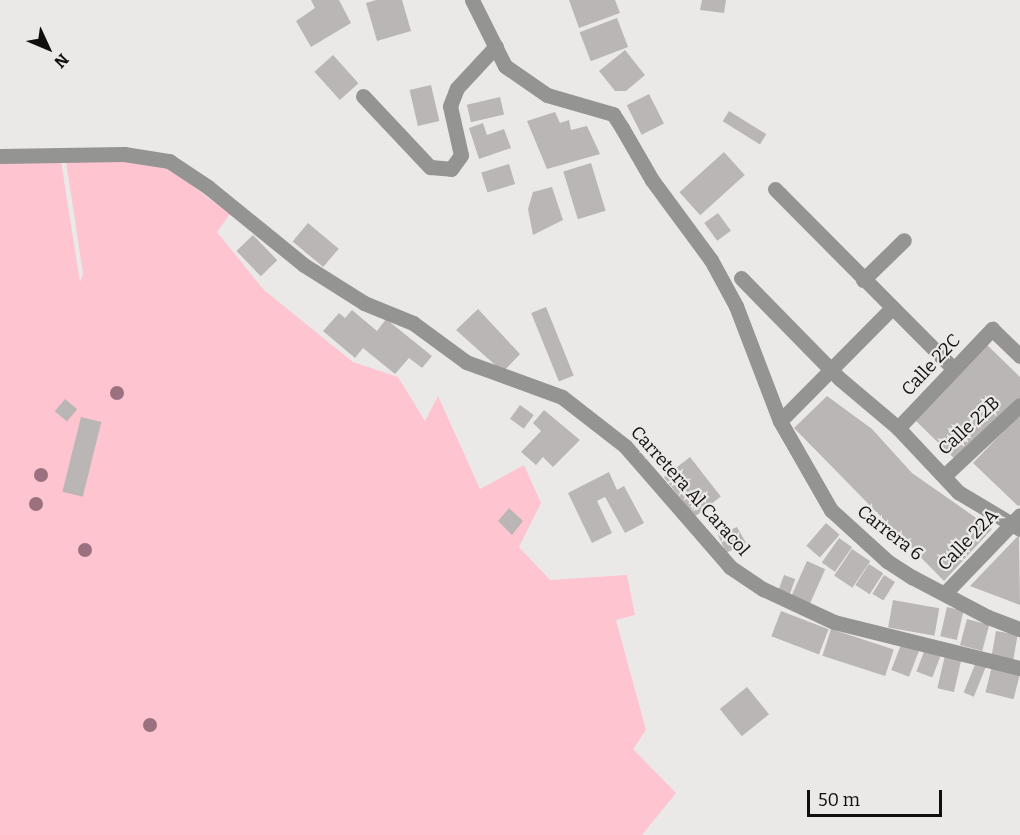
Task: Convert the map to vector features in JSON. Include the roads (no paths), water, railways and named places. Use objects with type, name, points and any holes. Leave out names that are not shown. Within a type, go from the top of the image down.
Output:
[{"type":"street","name":"Carrera 6","points":[[472,0],[505,66],[547,95],[613,114],[652,180],[711,260],[736,306],[780,421],[831,510],[887,561],[988,617],[1020,629]]},
{"type":"street","points":[[363,96],[430,167],[451,169],[461,155],[450,106],[457,88],[496,46]]},
{"type":"street","name":"Carretera Al Caracol","points":[[0,156],[124,154],[169,161],[208,187],[304,265],[364,303],[413,323],[466,362],[562,397],[625,446],[730,567],[763,589],[834,622],[1020,668]]},
{"type":"street","points":[[775,189],[954,369]]},
{"type":"street","points":[[863,280],[904,240]]},
{"type":"street","points":[[741,278],[831,371],[898,428],[958,492],[1017,523]]},
{"type":"street","points":[[780,421],[892,308]]},
{"type":"street","name":"Calle 22C","points":[[898,428],[992,329],[1020,356]]},
{"type":"street","name":"Calle 22B","points":[[944,476],[1020,405]]},
{"type":"street","name":"Calle 22A","points":[[945,593],[1017,523]]}]
